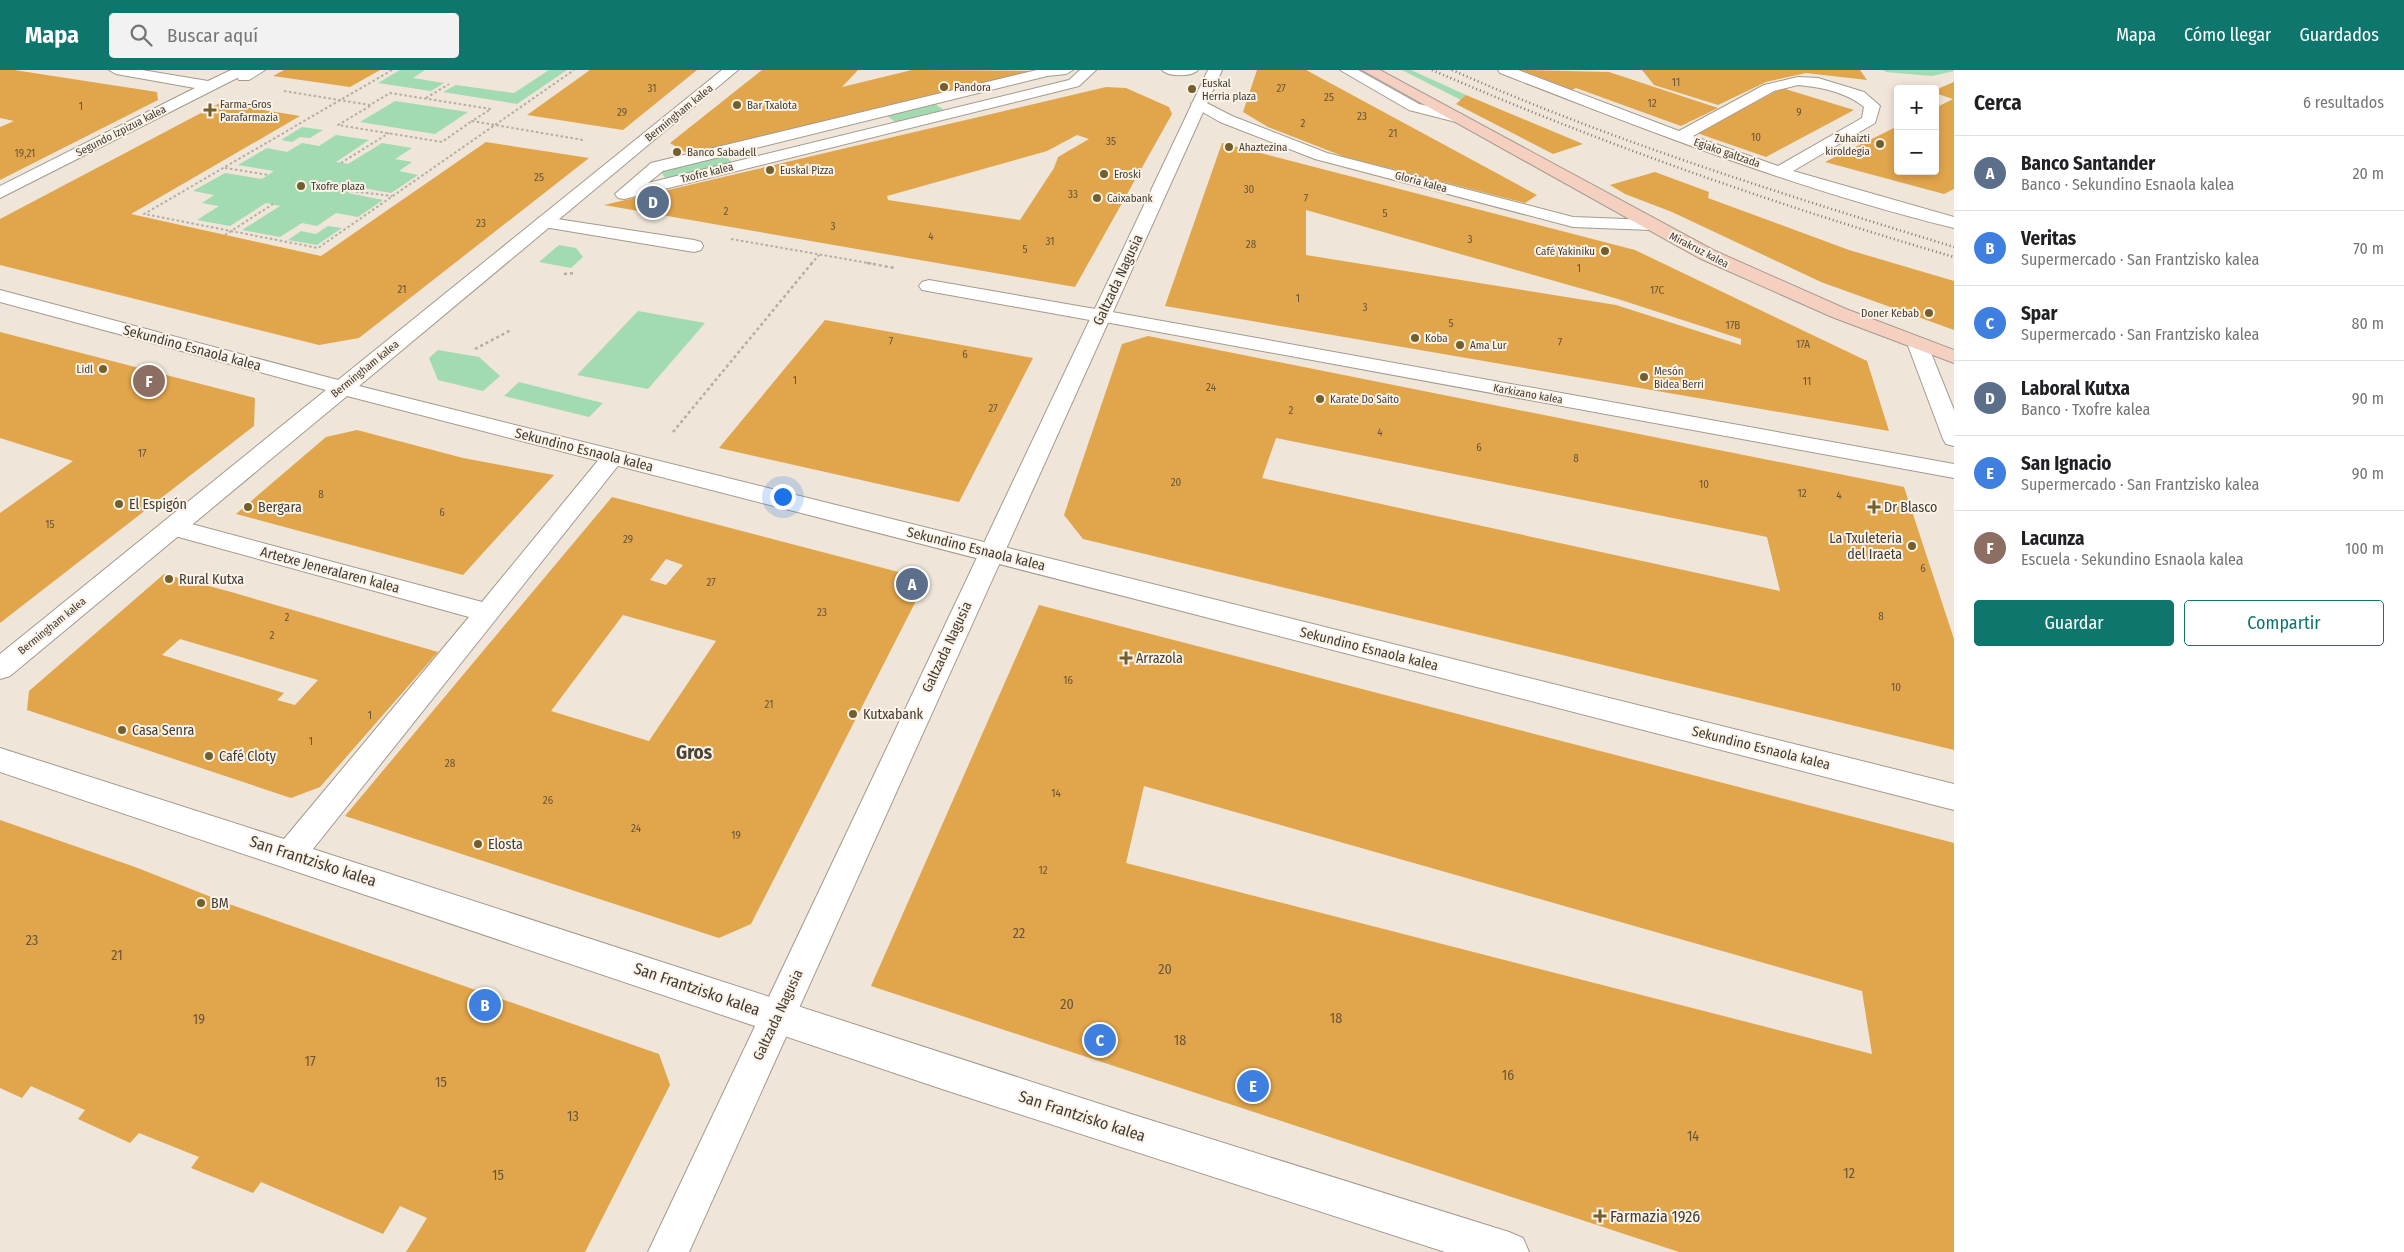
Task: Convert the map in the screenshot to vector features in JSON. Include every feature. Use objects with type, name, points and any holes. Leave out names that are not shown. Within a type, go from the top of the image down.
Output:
[{"type":"main road","name":"Mirakruz kalea","points":[[1369,70],[1651,225],[1769,284],[1954,357]]},
{"type":"street","points":[[116,70],[210,86]]},
{"type":"street","name":"Bermingham kalea","points":[[0,669],[731,70]]},
{"type":"street","name":"Txofre kalea","points":[[1066,70],[1047,72],[657,167],[624,194],[1074,83],[1089,70]]},
{"type":"street","points":[[1169,70],[1190,70]]},
{"type":"street","name":"Galtzada Nagusia","points":[[668,1252],[1215,70]]},
{"type":"street","points":[[1347,70],[1414,107],[1456,117]]},
{"type":"street","name":"Egiako galtzada","points":[[1505,70],[1779,172],[1954,223]]},
{"type":"street","name":"Segundo Izpizua kalea","points":[[0,193],[210,86],[248,72]]},
{"type":"street","points":[[1679,136],[1769,88],[1798,81],[1818,82],[1859,95],[1872,106],[1869,120],[1779,172]]},
{"type":"street","name":"Gloria kalea","points":[[1199,104],[1226,118],[1321,156],[1573,222],[1651,225]]},
{"type":"street","points":[[544,222],[694,246]]},
{"type":"street","name":"Karkizano kalea","points":[[929,286],[1954,471]]},
{"type":"street","name":"Sekundino Esnaola kalea","points":[[0,296],[342,388],[1954,797]]},
{"type":"street","points":[[1917,343],[1954,439]]},
{"type":"street","points":[[291,853],[613,457]]},
{"type":"street","name":"Artetxe Jeneralaren kalea","points":[[173,527],[488,612]]},
{"type":"street","name":"San Frantzisko kalea","points":[[0,760],[291,853],[777,1016],[1339,1200],[1510,1252]]},
{"type":"path","points":[[392,70],[144,214],[318,248],[574,70]]},
{"type":"path","points":[[426,99],[449,84]]},
{"type":"path","points":[[282,91],[370,105]]},
{"type":"path","points":[[390,93],[426,99],[491,109],[442,142],[338,125],[390,93]]},
{"type":"path","points":[[472,121],[588,140]]},
{"type":"path","points":[[341,163],[389,133]]},
{"type":"path","points":[[225,168],[269,175]]},
{"type":"path","points":[[352,190],[392,196]]},
{"type":"path","points":[[225,235],[273,204]]},
{"type":"path","points":[[723,238],[895,268]]},
{"type":"path","points":[[645,465],[819,255]]},
{"type":"path","points":[[564,274],[576,273]]},
{"type":"path","points":[[475,350],[511,330]]},
{"type":"green space","points":[[400,70],[425,70],[413,78],[444,83],[431,91],[378,83]]},
{"type":"green space","points":[[549,70],[567,70],[517,104],[443,92],[456,85],[514,93]]},
{"type":"green space","points":[[1402,70],[1411,70],[1466,95],[1461,100]]},
{"type":"green space","points":[[1883,70],[1954,71],[1932,76],[1886,72]]},
{"type":"green space","points":[[395,101],[468,112],[435,134],[360,122]]},
{"type":"green space","points":[[934,103],[944,110],[895,122],[886,115]]},
{"type":"green space","points":[[302,127],[323,130],[310,138],[300,137],[292,142],[281,140]]},
{"type":"green space","points":[[336,135],[369,140],[336,162],[348,164],[382,143],[412,148],[395,159],[412,162],[399,171],[418,175],[391,193],[357,187],[348,193],[383,200],[358,217],[336,213],[317,226],[302,223],[280,237],[242,230],[280,206],[266,203],[230,226],[197,220],[219,206],[202,203],[214,195],[193,191],[225,173],[262,179],[274,171],[238,165],[267,148],[287,152],[302,143],[319,146]]},
{"type":"green space","points":[[724,155],[733,163],[667,180],[659,170]]},
{"type":"green space","points":[[328,226],[342,228],[317,245],[288,240],[301,231],[316,234]]},
{"type":"green space","points":[[559,245],[576,248],[583,257],[571,268],[539,262]]},
{"type":"green space","points":[[638,311],[705,323],[648,389],[577,375]]},
{"type":"green space","points":[[438,350],[479,357],[500,376],[483,391],[438,380],[429,358]]},
{"type":"green space","points":[[519,382],[603,403],[589,417],[504,396]]},
{"type":"building","points":[[0,70],[14,70],[157,92],[158,100],[0,180],[0,127],[14,121],[0,118]]},
{"type":"building","points":[[284,70],[380,70],[350,87],[273,76]]},
{"type":"building","points":[[590,70],[697,70],[623,130],[527,115]]},
{"type":"building","points":[[762,70],[858,70],[842,87],[912,70],[1034,71],[692,156],[670,143]]},
{"type":"building","points":[[1257,70],[1306,70],[1537,195],[1525,203],[1345,157],[1268,127],[1243,112]]},
{"type":"building","points":[[1520,70],[1609,72],[1718,108],[1681,126],[1576,88],[1572,90]]},
{"type":"building","points":[[1642,70],[1860,70],[1867,80],[1806,73],[1766,82],[1718,105],[1654,85]]},
{"type":"building","name":"Zuhaizti kiroldegia","points":[[1954,82],[1954,189],[1944,194],[1825,162],[1894,128],[1894,175],[1939,175],[1939,106],[1953,99],[1939,94],[1939,88]]},
{"type":"building","points":[[1106,87],[1126,88],[1169,107],[1172,114],[1075,287],[604,205]],"holes":[[[1077,135],[1089,139],[1058,157],[1054,168],[1020,220],[888,200],[887,196],[1047,151]]]},
{"type":"building","points":[[1782,88],[1854,110],[1766,157],[1697,133]]},
{"type":"building","points":[[1466,95],[1583,144],[1553,154],[1456,104]]},
{"type":"building","points":[[220,103],[300,116],[131,214],[321,256],[486,142],[589,158],[359,338],[319,345],[0,265],[0,219]]},
{"type":"building","points":[[1222,143],[1635,250],[1867,361],[1889,431],[1165,306]],"holes":[[[1306,210],[1618,299],[1741,339],[1741,345],[1616,305],[1306,255]]]},
{"type":"building","points":[[1655,172],[1709,192],[1708,198],[1849,250],[1954,281],[1954,330],[1821,282],[1672,212],[1625,194],[1610,185]]},
{"type":"building","points":[[825,320],[1033,358],[959,502],[719,448]]},
{"type":"building","points":[[0,332],[255,398],[254,426],[0,623],[0,513],[73,461],[0,438]]},
{"type":"building","points":[[1148,336],[1904,487],[1954,639],[1954,750],[1083,539],[1064,515],[1122,344]],"holes":[[[1276,438],[1767,537],[1780,591],[1262,478]]]},
{"type":"building","points":[[357,430],[463,458],[554,475],[463,575],[236,514],[326,437]]},
{"type":"building","points":[[612,497],[910,575],[921,591],[751,924],[719,938],[345,816]],"holes":[[[666,559],[683,565],[666,585],[650,580]],[[623,615],[716,641],[649,741],[551,711]]]},
{"type":"building","points":[[164,574],[438,652],[320,787],[291,798],[27,710],[29,691]],"holes":[[[180,639],[318,680],[295,705],[277,700],[284,693],[162,655]]]},
{"type":"building","points":[[1039,605],[1954,843],[1954,1252],[1679,1252],[871,986]],"holes":[[[1144,786],[1862,991],[1872,1054],[1126,863]]]},
{"type":"building","points":[[0,820],[135,867],[229,904],[659,1054],[670,1085],[585,1252],[406,1252],[427,1218],[400,1206],[383,1234],[261,1182],[253,1193],[191,1168],[199,1157],[139,1133],[130,1143],[78,1119],[85,1110],[31,1086],[22,1098],[0,1088]]},
{"type":"railway","points":[[1432,70],[1560,123],[1690,172],[1821,216],[1954,257]]},
{"type":"railway","points":[[1452,70],[1575,121],[1637,144],[1827,208],[1954,247]]},
{"type":"place","name":"Pandora","points":[[944,87]]},
{"type":"place","name":"Euskal Herria plaza","points":[[1192,89]]},
{"type":"place","name":"Bar Txalota","points":[[737,105]]},
{"type":"place","name":"Farma-Gros Parafarmazia","points":[[210,110]]},
{"type":"place","name":"Zuhaizti kiroldegia","points":[[1880,144]]},
{"type":"place","name":"Ahaztezina","points":[[1229,147]]},
{"type":"place","name":"Banco Sabadell","points":[[677,152]]},
{"type":"place","name":"Euskal Pizza","points":[[770,170]]},
{"type":"place","name":"Eroski","points":[[1104,174]]},
{"type":"place","name":"Txofre plaza","points":[[301,186]]},
{"type":"place","name":"Caixabank","points":[[1097,198]]},
{"type":"place","name":"Laboral Kutxa","points":[[653,202]]},
{"type":"place","name":"Café Yakiniku","points":[[1605,251]]},
{"type":"place","name":"Doner Kebab","points":[[1929,313]]},
{"type":"place","name":"Koba","points":[[1415,338]]},
{"type":"place","name":"Ama Lur","points":[[1460,345]]},
{"type":"place","name":"Lidl","points":[[103,369]]},
{"type":"place","name":"Mesón Bidea Berri","points":[[1644,377]]},
{"type":"place","name":"Lacunza","points":[[149,381]]},
{"type":"place","name":"Karate Do Saito","points":[[1320,399]]},
{"type":"place","name":"El Espigón","points":[[119,504]]},
{"type":"place","name":"Bergara","points":[[248,507]]},
{"type":"place","name":"Dr Blasco","points":[[1874,507]]},
{"type":"place","name":"La Txuleteria del Iraeta","points":[[1912,546]]},
{"type":"place","name":"Rural Kutxa","points":[[169,579]]},
{"type":"place","name":"Banco Santander","points":[[912,584]]},
{"type":"place","name":"Arrazola","points":[[1126,658]]},
{"type":"place","name":"Kutxabank","points":[[853,714]]},
{"type":"place","name":"Casa Senra","points":[[122,730]]},
{"type":"place","name":"Café Cloty","points":[[209,756]]},
{"type":"place","name":"Elosta","points":[[478,844]]},
{"type":"place","name":"BM","points":[[201,903]]},
{"type":"place","name":"Veritas","points":[[485,1005]]},
{"type":"place","name":"Spar","points":[[1100,1040]]},
{"type":"place","name":"San Ignacio","points":[[1253,1086]]},
{"type":"place","name":"Farmazia 1926","points":[[1600,1216]]},
{"type":"district","name":"Gros","points":[[694,752]]}]
